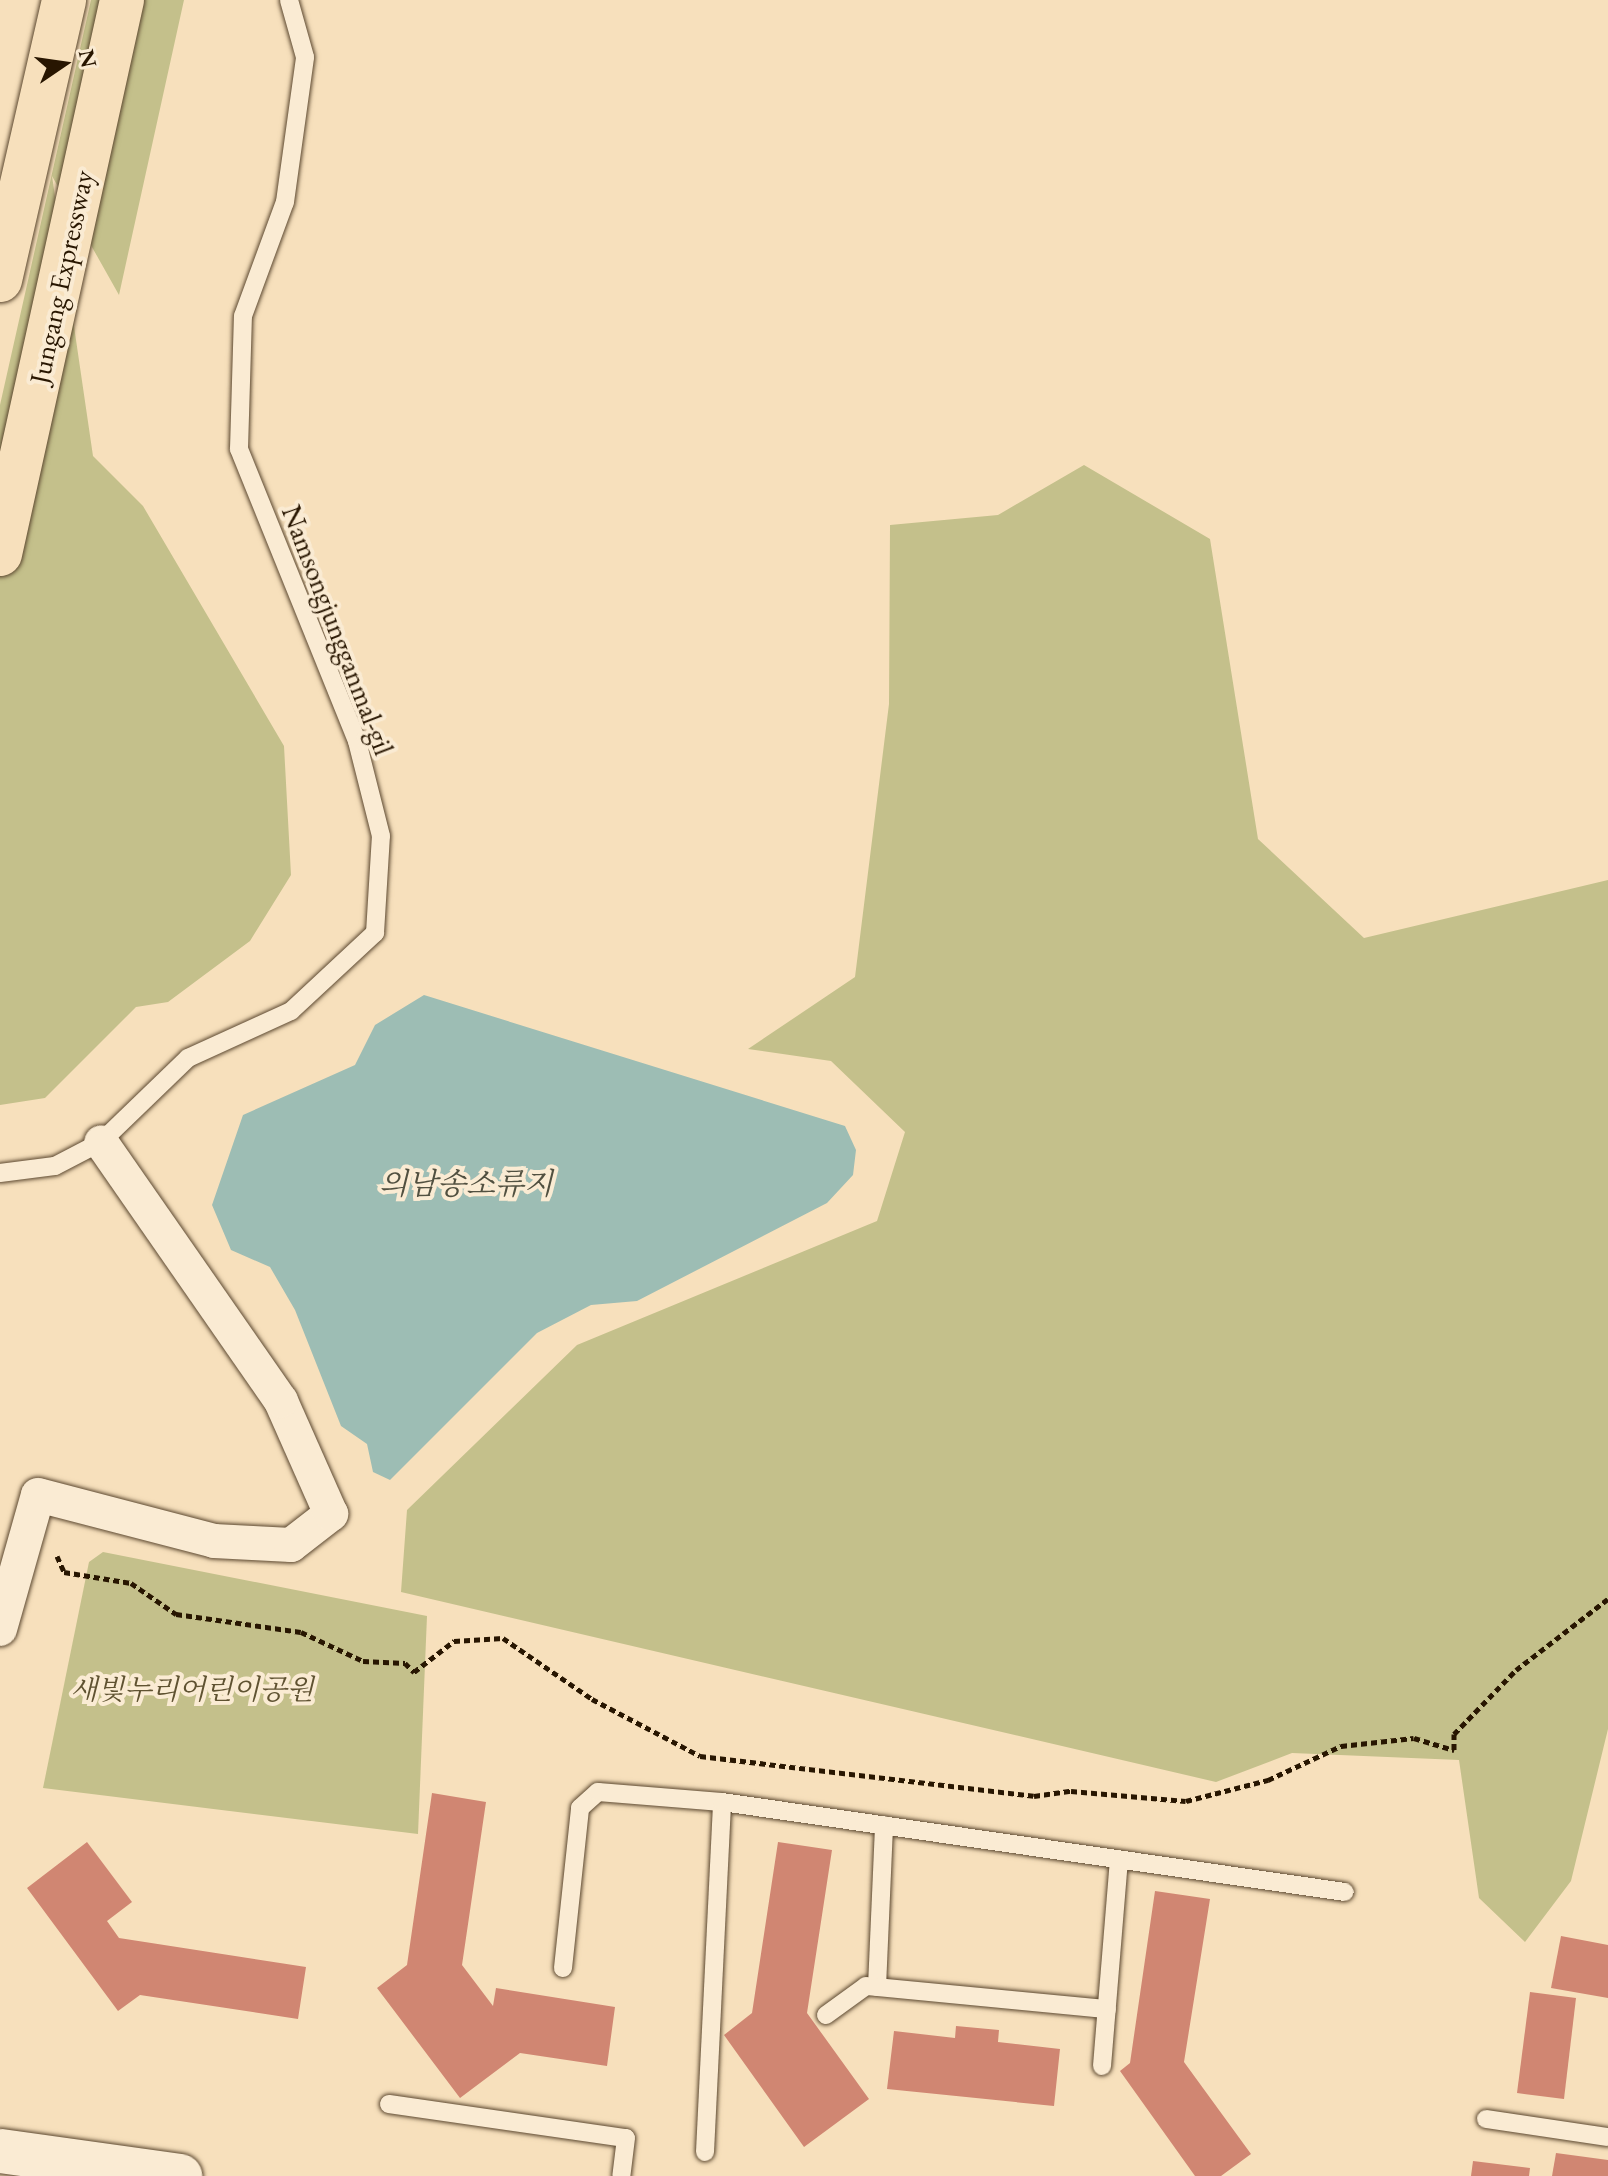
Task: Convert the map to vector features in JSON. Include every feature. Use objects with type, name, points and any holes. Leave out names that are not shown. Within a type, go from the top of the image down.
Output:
[{"type":"highway","name":"Jungang Expressway","points":[[0,280],[64,0]]},
{"type":"highway","name":"Jungang Expressway","points":[[0,554],[122,0]]},
{"type":"street","points":[[0,1629],[38,1495],[214,1541],[291,1545],[331,1514],[281,1401],[101,1142]]},
{"type":"street","points":[[0,2151],[180,2176]]},
{"type":"lane","name":"Namsongjungganmal-gil","points":[[0,1173],[55,1166],[101,1142],[188,1058],[291,1011],[375,933],[381,836],[357,741],[239,449],[243,316],[285,202],[305,57],[289,0]]},
{"type":"lane","points":[[563,1968],[580,1808],[598,1792],[722,1802],[1345,1892]]},
{"type":"lane","points":[[705,2152],[722,1802]]},
{"type":"lane","points":[[877,1987],[884,1825]]},
{"type":"lane","points":[[1102,2066],[1119,1860]]},
{"type":"lane","points":[[826,2015],[866,1986],[1107,2009]]},
{"type":"lane","points":[[389,2104],[626,2138],[621,2176]]},
{"type":"lane","points":[[1486,2119],[1608,2137]]},
{"type":"path","points":[[26,1537],[57,1556],[64,1572],[131,1583],[176,1614],[301,1632],[363,1661],[405,1663],[414,1672],[454,1641],[503,1638],[592,1699],[700,1756],[1034,1796],[1071,1791],[1186,1801],[1268,1780],[1341,1746],[1414,1738],[1454,1750],[1454,1734],[1516,1670],[1608,1599]]},
{"type":"green space","points":[[91,0],[184,0],[119,295],[52,176],[93,456],[143,506],[284,746],[291,875],[250,941],[168,1002],[136,1007],[45,1098],[0,1105],[0,405]]},
{"type":"green space","points":[[1084,465],[1210,539],[1258,839],[1364,938],[1608,880],[1608,1729],[1571,1881],[1525,1942],[1479,1898],[1459,1760],[1292,1753],[1216,1782],[401,1592],[407,1510],[577,1345],[877,1221],[905,1132],[831,1061],[748,1049],[855,977],[889,704],[890,525],[998,515]]},
{"type":"green space","name":"새빛누리어린이공원","points":[[103,1552],[427,1616],[418,1834],[43,1788],[89,1562]]},
{"type":"water","name":"의남송소류지","points":[[424,995],[845,1126],[856,1150],[853,1175],[827,1203],[637,1301],[591,1305],[537,1333],[390,1480],[373,1472],[367,1444],[341,1426],[295,1310],[270,1267],[231,1250],[212,1205],[243,1115],[355,1065],[375,1025]]},
{"type":"building","points":[[432,1793],[486,1802],[462,1965],[493,2006],[496,1988],[615,2007],[607,2066],[520,2053],[460,2098],[377,1988],[407,1965]]},
{"type":"building","points":[[87,1842],[132,1902],[107,1921],[119,1938],[306,1967],[298,2019],[140,1995],[118,2011],[27,1888]]},
{"type":"building","points":[[778,1842],[832,1850],[807,2013],[869,2099],[804,2147],[724,2035],[752,2013]]},
{"type":"building","points":[[1155,1891],[1210,1899],[1184,2062],[1251,2154],[1221,2176],[1195,2176],[1120,2071],[1130,2063]]},
{"type":"building","points":[[1561,1936],[1608,1945],[1608,1998],[1551,1988]]},
{"type":"building","points":[[1530,1992],[1576,1998],[1564,2099],[1517,2093]]},
{"type":"building","points":[[956,2026],[999,2030],[998,2042],[1060,2049],[1054,2106],[887,2089],[894,2031],[955,2038]]},
{"type":"building","points":[[1556,2153],[1608,2160],[1608,2176],[1552,2176]]},
{"type":"building","points":[[1473,2161],[1530,2168],[1529,2176],[1471,2176]]}]
